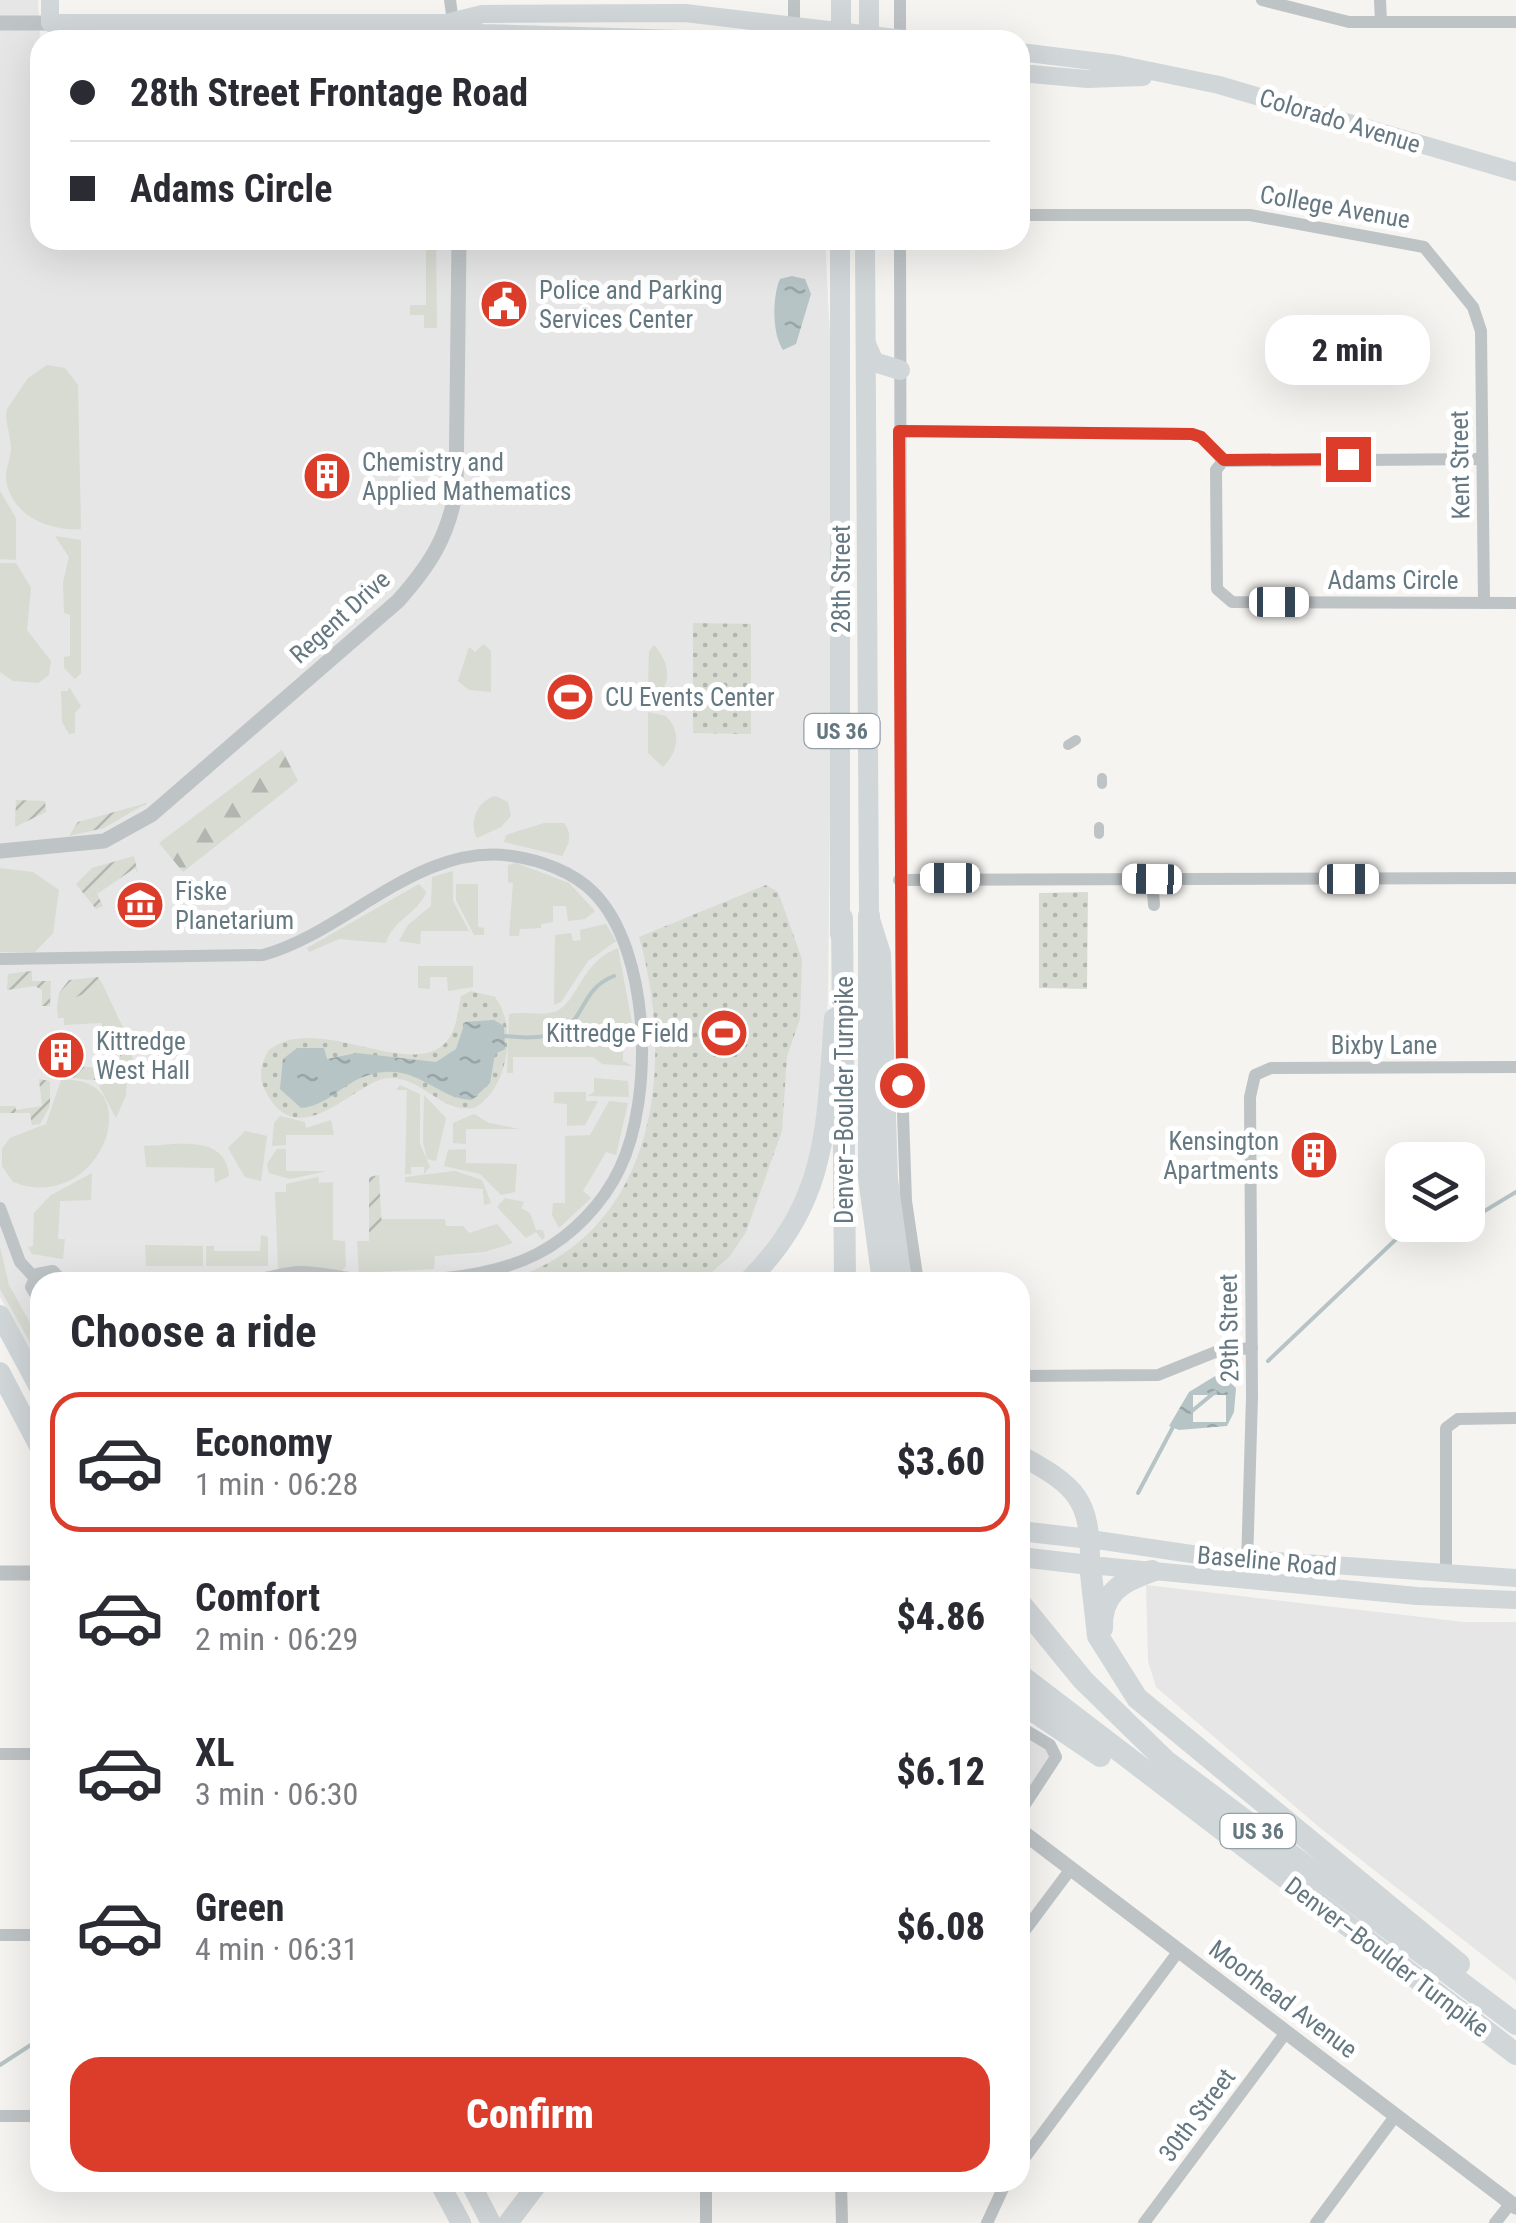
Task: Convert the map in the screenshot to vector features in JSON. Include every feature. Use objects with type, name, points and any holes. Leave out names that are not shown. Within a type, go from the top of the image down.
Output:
[{"type":"highway","name":"Denver–Boulder Turnpike","points":[[869,916],[869,1178],[882,1272]]},
{"type":"highway","name":"Denver–Boulder Turnpike","points":[[842,918],[846,1272]]},
{"type":"highway","points":[[1090,1564],[1092,1611],[1105,1651],[1131,1690],[1158,1718],[1516,2011]]},
{"type":"highway","points":[[1105,1651],[1102,1618],[1107,1598],[1125,1582],[1152,1572]]},
{"type":"highway","name":"Denver–Boulder Turnpike","points":[[1030,1616],[1083,1680],[1166,1762],[1516,2024]]},
{"type":"highway","name":"Denver–Boulder Turnpike","points":[[1030,1684],[1516,2054]]},
{"type":"highway","points":[[1030,1709],[1376,1948]]},
{"type":"main road","points":[[50,0],[50,24],[396,30]]},
{"type":"main road","points":[[841,0],[841,30]]},
{"type":"main road","points":[[869,0],[869,30]]},
{"type":"main road","points":[[456,30],[482,14],[673,13],[794,24],[818,30]]},
{"type":"main road","name":"Colorado Avenue","points":[[1030,54],[1219,85],[1516,172]]},
{"type":"main road","name":"Colorado Avenue","points":[[1030,74],[1087,79],[1163,75]]},
{"type":"main road","name":"28th Street","points":[[757,1272],[794,1228],[816,1170],[828,1104],[842,918],[840,250]]},
{"type":"main road","name":"28th Street","points":[[865,250],[869,916],[880,954],[888,1179],[901,1272]]},
{"type":"main road","points":[[866,344],[874,362],[900,370]]},
{"type":"main road","points":[[865,398],[883,376],[900,370]]},
{"type":"main road","points":[[0,1316],[30,1371]]},
{"type":"main road","points":[[0,1372],[30,1429]]},
{"type":"main road","points":[[1030,1450],[1083,1502],[1090,1564]]},
{"type":"main road","points":[[1030,1460],[1046,1469]]},
{"type":"main road","name":"Baseline Road","points":[[1030,1532],[1247,1559],[1516,1578]]},
{"type":"main road","name":"Baseline Road","points":[[1030,1558],[1247,1581],[1516,1600]]},
{"type":"main road","points":[[444,2192],[461,2223]]},
{"type":"main road","points":[[475,2192],[491,2223]]},
{"type":"main road","points":[[508,2223],[532,2192]]},
{"type":"main road","points":[[525,2223],[534,2192]]},
{"type":"street","points":[[450,0],[454,30]]},
{"type":"street","points":[[794,0],[794,24]]},
{"type":"street","points":[[900,0],[904,30]]},
{"type":"street","points":[[1262,0],[1330,20],[1516,22]]},
{"type":"street","points":[[1380,0],[1381,22]]},
{"type":"street","points":[[0,24],[50,24]]},
{"type":"street","name":"College Avenue","points":[[1030,215],[1250,215],[1415,243],[1434,256],[1473,307],[1480,326]]},
{"type":"street","name":"Regent Drive","points":[[0,851],[104,841],[151,815],[398,601],[429,566],[450,523],[456,490],[459,250]]},
{"type":"street","points":[[900,250],[899,880],[904,1177],[917,1272]]},
{"type":"street","name":"Kent Street","points":[[1480,326],[1484,603]]},
{"type":"street","points":[[899,431],[1192,434],[1201,437],[1224,460],[1482,459]]},
{"type":"street","name":"Adams Circle","points":[[1224,460],[1216,470],[1216,580],[1222,596],[1232,602],[1484,603]]},
{"type":"street","points":[[1484,603],[1516,603]]},
{"type":"street","points":[[0,959],[262,955],[299,943],[422,872],[486,854],[538,861],[594,893],[625,941],[638,1005],[640,1074],[621,1166],[584,1219],[537,1254],[481,1272]]},
{"type":"street","points":[[899,880],[1516,878]]},
{"type":"street","points":[[1152,879],[1154,906]]},
{"type":"street","name":"Bixby Lane","points":[[1255,1075],[1271,1068],[1516,1067]]},
{"type":"street","name":"29th Street","points":[[1247,1581],[1252,1348],[1250,1097],[1255,1075]]},
{"type":"street","points":[[0,1208],[20,1262],[30,1273]]},
{"type":"street","points":[[1030,1376],[1158,1375],[1218,1350],[1252,1348]]},
{"type":"street","points":[[1446,1576],[1446,1428],[1458,1419],[1516,1418]]},
{"type":"street","points":[[0,1573],[30,1574]]},
{"type":"street","points":[[1030,1733],[1050,1745],[1056,1757],[1030,1797]]},
{"type":"street","points":[[0,1754],[30,1754]]},
{"type":"street","name":"Moorhead Avenue","points":[[1030,1838],[1513,2205]]},
{"type":"street","points":[[1030,1924],[1070,1870]]},
{"type":"street","points":[[0,1935],[30,1935]]},
{"type":"street","points":[[1030,2151],[1178,1952]]},
{"type":"street","name":"30th Street","points":[[1144,2223],[1286,2034]]},
{"type":"street","points":[[1316,2223],[1396,2115]]},
{"type":"street","points":[[0,2116],[30,2116]]},
{"type":"street","points":[[706,2192],[706,2223]]},
{"type":"street","points":[[842,2192],[842,2223]]},
{"type":"street","points":[[987,2223],[1001,2192]]},
{"type":"street","points":[[1495,2223],[1513,2205]]},
{"type":"shaded area","points":[[0,0],[38,0],[40,30],[30,30],[30,250],[826,250],[832,373],[831,716],[828,999],[821,1101],[801,1199],[747,1272],[30,1272],[30,1349],[0,1297]]},
{"type":"shaded area","points":[[1146,1585],[1464,1622],[1516,1622],[1516,1981],[1319,1827],[1156,1687],[1148,1661]]},
{"type":"shaded area","points":[[1030,1734],[1056,1753],[1030,1796]]},
{"type":"green space","points":[[426,250],[436,250],[437,328],[424,328],[424,315],[410,315],[410,305],[426,305]]},
{"type":"green space","points":[[47,365],[65,368],[78,385],[81,529],[57,527],[34,519],[16,504],[6,480],[11,448],[7,409],[28,378]]},
{"type":"green space","points":[[0,491],[16,518],[16,560],[0,559]]},
{"type":"green space","points":[[55,536],[81,540],[81,673],[75,679],[64,668],[64,657],[70,656],[70,615],[64,613],[63,582],[69,557]]},
{"type":"green space","points":[[0,563],[16,563],[31,588],[27,630],[51,661],[49,675],[38,683],[13,681],[0,672]]},
{"type":"green space","points":[[693,623],[751,624],[751,734],[693,733]]},
{"type":"green space","points":[[484,644],[491,651],[491,692],[469,690],[458,681],[469,647],[475,652]]},
{"type":"green space","points":[[654,645],[664,661],[667,678],[663,689],[648,692],[649,651]]},
{"type":"green space","points":[[69,687],[81,706],[75,713],[75,733],[69,734],[62,722],[61,691],[68,691]]},
{"type":"green space","points":[[648,712],[666,716],[676,735],[675,748],[663,767],[648,753]]},
{"type":"green space","points":[[282,750],[298,781],[183,872],[159,843]]},
{"type":"green space","points":[[496,796],[508,802],[511,816],[501,827],[477,838],[476,812]]},
{"type":"green space","points":[[16,800],[45,801],[46,812],[15,827]]},
{"type":"green space","points":[[147,803],[104,828],[69,836],[78,822]]},
{"type":"green space","points":[[544,823],[564,823],[567,827],[569,840],[562,856],[504,842],[506,835]]},
{"type":"green space","points":[[134,856],[138,874],[135,868],[97,894],[103,906],[96,909],[76,884],[92,868]]},
{"type":"green space","points":[[516,863],[569,883],[595,911],[585,919],[568,921],[566,906],[553,906],[553,922],[541,924],[541,928],[520,929],[519,936],[509,936],[513,883],[508,882],[508,865]]},
{"type":"green space","points":[[0,868],[33,872],[59,890],[53,933],[35,952],[0,952]]},
{"type":"green space","points":[[453,871],[453,901],[469,931],[421,931],[420,944],[399,941],[408,925],[431,906],[432,877]]},
{"type":"green space","points":[[419,884],[426,892],[422,900],[394,928],[386,943],[339,939],[309,952],[307,948]]},
{"type":"green space","points":[[456,884],[478,884],[478,927],[484,928],[484,935],[474,935],[456,900]]},
{"type":"green space","points":[[766,885],[778,892],[802,959],[800,1019],[787,1056],[782,1131],[746,1232],[730,1256],[712,1272],[526,1272],[553,1261],[593,1229],[622,1189],[642,1144],[653,1094],[655,1041],[650,988],[639,937]]},
{"type":"green space","points":[[1088,892],[1087,989],[1039,988],[1039,893]]},
{"type":"green space","points":[[606,924],[616,941],[588,961],[561,1002],[554,1005],[555,935],[571,933],[573,941],[581,940],[580,930]]},
{"type":"green space","points":[[618,948],[634,1034],[623,1034],[623,1061],[633,1066],[602,1064],[593,1057],[513,1057],[513,1073],[507,1073],[509,1014],[557,1011],[596,962]]},
{"type":"green space","points":[[418,966],[473,966],[473,987],[448,991],[447,977],[430,977],[430,989],[418,988]]},
{"type":"green space","points":[[32,971],[32,981],[51,981],[50,1006],[42,1006],[42,990],[35,986],[7,990],[8,974]]},
{"type":"green space","points":[[98,977],[103,985],[57,1006],[59,993],[69,980]]},
{"type":"green space","points":[[103,985],[123,1028],[102,1028],[102,1023],[64,1025],[64,1018],[58,1018],[57,1006]]},
{"type":"green space","points":[[471,991],[495,997],[506,1024],[507,1041],[502,1073],[486,1099],[474,1108],[451,1105],[412,1083],[389,1078],[310,1117],[293,1117],[278,1108],[264,1088],[261,1078],[268,1051],[288,1041],[311,1038],[411,1055],[431,1052],[447,1041],[457,1019],[461,996]]},
{"type":"green space","points":[[105,1031],[127,1032],[133,1060],[126,1069],[98,1080],[55,1073],[56,1065],[118,1069],[122,1044],[118,1037],[105,1037]]},
{"type":"green space","points":[[127,1075],[126,1095],[116,1118],[99,1086]]},
{"type":"green space","points":[[594,1078],[628,1081],[629,1097],[588,1096],[594,1092]]},
{"type":"green space","points":[[39,1079],[50,1081],[50,1106],[40,1124],[32,1125],[30,1113],[0,1113],[0,1106],[15,1106],[16,1110],[42,1106]]},
{"type":"green space","points":[[61,1080],[89,1084],[104,1098],[109,1119],[104,1142],[91,1164],[71,1180],[44,1187],[13,1182],[2,1166],[2,1149],[10,1138],[46,1124]]},
{"type":"green space","points":[[400,1085],[420,1094],[420,1144],[430,1167],[424,1174],[424,1167],[411,1167],[411,1174],[405,1174],[407,1090],[396,1090]]},
{"type":"green space","points":[[554,1092],[586,1092],[586,1101],[598,1101],[585,1125],[567,1126],[567,1104],[554,1103]]},
{"type":"green space","points":[[424,1095],[446,1118],[436,1161],[427,1159],[423,1141]]},
{"type":"green space","points":[[609,1101],[628,1103],[616,1155],[606,1152],[583,1191],[591,1198],[559,1228],[552,1215],[553,1203],[565,1203],[565,1136],[590,1135]]},
{"type":"green space","points":[[474,1114],[489,1123],[520,1129],[466,1129],[466,1144],[453,1143],[453,1123]]},
{"type":"green space","points":[[280,1116],[305,1122],[306,1128],[331,1120],[334,1135],[286,1135],[286,1145],[272,1146],[274,1123]]},
{"type":"green space","points":[[245,1131],[267,1136],[261,1181],[245,1177],[228,1148]]},
{"type":"green space","points":[[144,1146],[209,1147],[226,1162],[229,1176],[215,1183],[214,1168],[146,1167]]},
{"type":"green space","points":[[277,1149],[286,1149],[286,1171],[327,1171],[290,1179],[269,1173],[267,1164]]},
{"type":"green space","points":[[466,1149],[466,1163],[517,1164],[515,1192],[501,1195],[480,1174],[444,1166],[448,1150]]},
{"type":"green space","points":[[455,1171],[482,1180],[491,1203],[484,1205],[483,1189],[405,1182],[405,1177]]},
{"type":"green space","points":[[92,1173],[91,1200],[60,1201],[58,1239],[65,1239],[63,1259],[32,1254],[28,1247],[33,1246],[34,1213],[51,1195]]},
{"type":"green space","points":[[379,1175],[382,1231],[378,1235],[369,1232],[369,1177]]},
{"type":"green space","points":[[318,1177],[319,1183],[333,1182],[333,1240],[345,1241],[346,1266],[342,1271],[278,1269],[275,1192],[286,1192],[286,1184]]},
{"type":"green space","points":[[505,1198],[524,1202],[521,1208],[530,1213],[536,1230],[543,1230],[542,1240],[536,1232],[526,1238],[497,1207]]},
{"type":"green space","points":[[381,1219],[445,1219],[446,1226],[463,1226],[469,1233],[497,1224],[513,1243],[484,1252],[435,1256],[434,1269],[359,1272],[357,1241],[369,1241],[369,1232],[378,1235]]},
{"type":"green space","points":[[261,1235],[268,1237],[268,1266],[206,1266],[206,1246],[214,1246],[214,1251],[260,1251]]},
{"type":"green space","points":[[145,1245],[203,1246],[203,1266],[146,1266]]},
{"type":"green space","points":[[0,1247],[9,1285],[30,1323],[30,1342],[0,1289]]},
{"type":"water","points":[[780,279],[805,279],[811,294],[796,344],[783,350],[775,325],[776,295]]},
{"type":"water","points":[[494,1020],[504,1026],[505,1049],[495,1054],[490,1083],[472,1100],[450,1095],[398,1072],[360,1078],[322,1102],[301,1108],[280,1089],[283,1059],[297,1048],[324,1048],[327,1059],[357,1053],[436,1062],[456,1049],[465,1022]]},
{"type":"water","points":[[1220,1373],[1236,1388],[1234,1412],[1227,1426],[1179,1430],[1169,1426],[1189,1392]],"holes":[[[1193,1395],[1226,1395],[1226,1422],[1193,1422]]]},
{"type":"waterway","points":[[505,1036],[534,1037],[568,1027],[590,995],[614,976]]},
{"type":"waterway","points":[[1485,1211],[1516,1192]]},
{"type":"waterway","points":[[1268,1361],[1393,1242]]},
{"type":"waterway","points":[[1226,1383],[1240,1375]]},
{"type":"waterway","points":[[1192,1411],[1215,1392]]},
{"type":"waterway","points":[[1138,1493],[1173,1427]]},
{"type":"waterway","points":[[0,2065],[30,2046]]},
{"type":"place","name":"Police and Parking Services Center","points":[[504,304]]},
{"type":"place","name":"Chemistry and Applied Mathematics","points":[[327,476]]},
{"type":"place","name":"CU Events Center","points":[[570,697]]},
{"type":"place","name":"Fiske Planetarium","points":[[140,905]]},
{"type":"place","name":"Kittredge Field","points":[[724,1033]]},
{"type":"place","name":"Kittredge West Hall","points":[[61,1055]]},
{"type":"place","name":"Kensington Apartments","points":[[1314,1155]]},
{"type":"route","points":[[902,1085],[899,431],[1192,434],[1201,437],[1224,460],[1348,459]]}]
